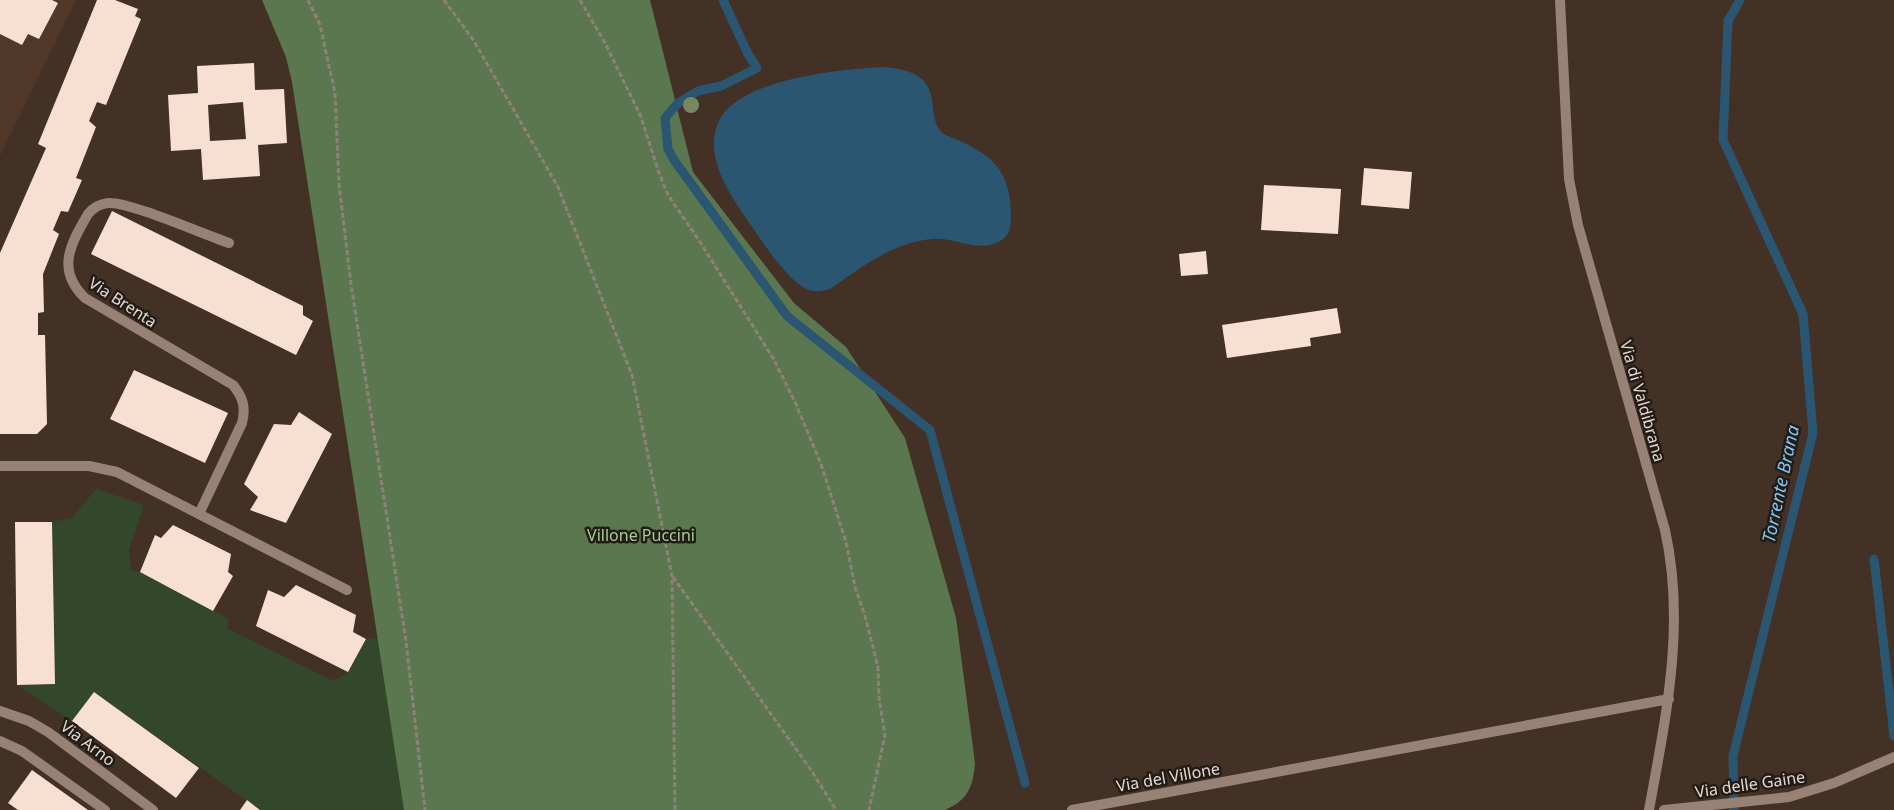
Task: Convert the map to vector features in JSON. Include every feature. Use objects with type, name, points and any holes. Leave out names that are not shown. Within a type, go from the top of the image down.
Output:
[{"type":"street","name":"Via di Valdibrana","points":[[1560,0],[1569,179],[1578,225],[1670,555],[1675,618],[1669,699],[1649,810]]},
{"type":"street","name":"Via Brenta","points":[[199,514],[242,423],[244,415],[242,399],[233,385],[85,298],[72,284],[68,276],[68,259],[88,214],[93,208],[108,203],[126,206],[229,243]]},
{"type":"street","points":[[0,466],[76,465],[103,468],[199,514],[348,590]]},
{"type":"street","name":"Via del Villone","points":[[1072,810],[1669,699]]},
{"type":"street","name":"Via Arno","points":[[0,711],[29,721],[44,729],[153,810]]},
{"type":"street","points":[[0,741],[22,751],[105,810]]},
{"type":"street","name":"Via delle Gaine","points":[[1664,810],[1789,797],[1818,789],[1894,757]]},
{"type":"path","points":[[308,0],[320,25],[335,93],[339,184],[351,284],[406,641],[425,810]]},
{"type":"path","points":[[444,0],[474,41],[558,187],[632,375],[672,576],[675,810]]},
{"type":"path","points":[[580,0],[605,42],[641,117],[668,195],[773,358],[795,402],[821,464],[846,542],[855,587],[865,616],[878,667],[879,698],[885,735],[869,810]]},
{"type":"path","points":[[672,576],[812,770],[836,810]]},
{"type":"shaded area","points":[[0,0],[76,0],[0,156]]},
{"type":"green space","name":"Villone Puccini","points":[[262,0],[650,0],[693,172],[794,303],[846,347],[905,438],[956,618],[975,763],[971,786],[959,802],[945,810],[404,810],[292,82],[286,57]]},
{"type":"green space","points":[[96,489],[144,505],[129,550],[131,570],[140,572],[229,619],[228,629],[331,680],[344,675],[349,670],[366,639],[378,638],[405,810],[260,810],[94,692],[72,721],[17,685],[55,684],[52,522],[72,518]]},
{"type":"water","points":[[883,67],[906,71],[921,78],[928,88],[932,99],[935,121],[940,130],[950,137],[976,149],[995,164],[1002,173],[1010,197],[1011,224],[1009,231],[1002,240],[985,246],[940,239],[917,241],[903,245],[878,257],[830,289],[811,291],[797,283],[781,266],[739,208],[725,185],[716,159],[714,146],[719,121],[730,107],[747,95],[768,86],[818,74]]},
{"type":"building","points":[[0,0],[52,0],[58,3],[39,39],[28,34],[22,45],[0,34]]},
{"type":"building","points":[[97,0],[115,0],[138,9],[135,16],[141,19],[106,105],[97,102],[89,121],[96,127],[76,178],[82,180],[68,212],[61,211],[53,230],[59,234],[43,274],[44,312],[38,313],[38,335],[45,335],[47,424],[37,434],[0,434],[0,253],[46,148],[38,144]]},
{"type":"building","points":[[254,63],[255,90],[284,89],[287,143],[258,145],[260,176],[203,180],[201,149],[171,151],[168,95],[198,93],[197,66]],"holes":[[[243,102],[246,139],[210,141],[208,105]]]},
{"type":"building","points":[[1364,168],[1412,172],[1409,209],[1361,205]]},
{"type":"building","points":[[1264,185],[1341,189],[1338,234],[1261,230]]},
{"type":"building","points":[[112,211],[303,306],[303,315],[313,321],[296,355],[91,254]]},
{"type":"building","points":[[1206,251],[1208,274],[1181,276],[1179,254]]},
{"type":"building","points":[[1337,308],[1341,333],[1310,338],[1311,346],[1227,358],[1222,325]]},
{"type":"building","points":[[134,370],[228,413],[205,463],[110,419]]},
{"type":"building","points":[[299,412],[332,434],[286,523],[250,510],[258,497],[244,484],[274,424],[291,425]]},
{"type":"building","points":[[15,522],[52,522],[55,684],[17,685]]},
{"type":"building","points":[[173,525],[231,554],[228,572],[233,576],[213,611],[140,572],[155,535],[161,538]]},
{"type":"building","points":[[296,585],[356,615],[353,632],[366,639],[348,672],[256,626],[268,590],[284,597]]},
{"type":"building","points":[[94,692],[199,768],[176,798],[72,721]]},
{"type":"building","points":[[32,770],[88,810],[18,810],[8,803]]},
{"type":"building","points":[[247,800],[260,810],[240,810]]},
{"type":"waterway","points":[[723,0],[748,54],[757,68],[721,86],[698,91],[678,103],[665,118],[668,149],[787,316],[930,430],[1025,783]]},
{"type":"waterway","name":"Torrente Brana","points":[[1734,810],[1733,756],[1813,433],[1803,314],[1723,140],[1728,21],[1740,0]]},
{"type":"waterway","points":[[1874,559],[1894,736]]}]
